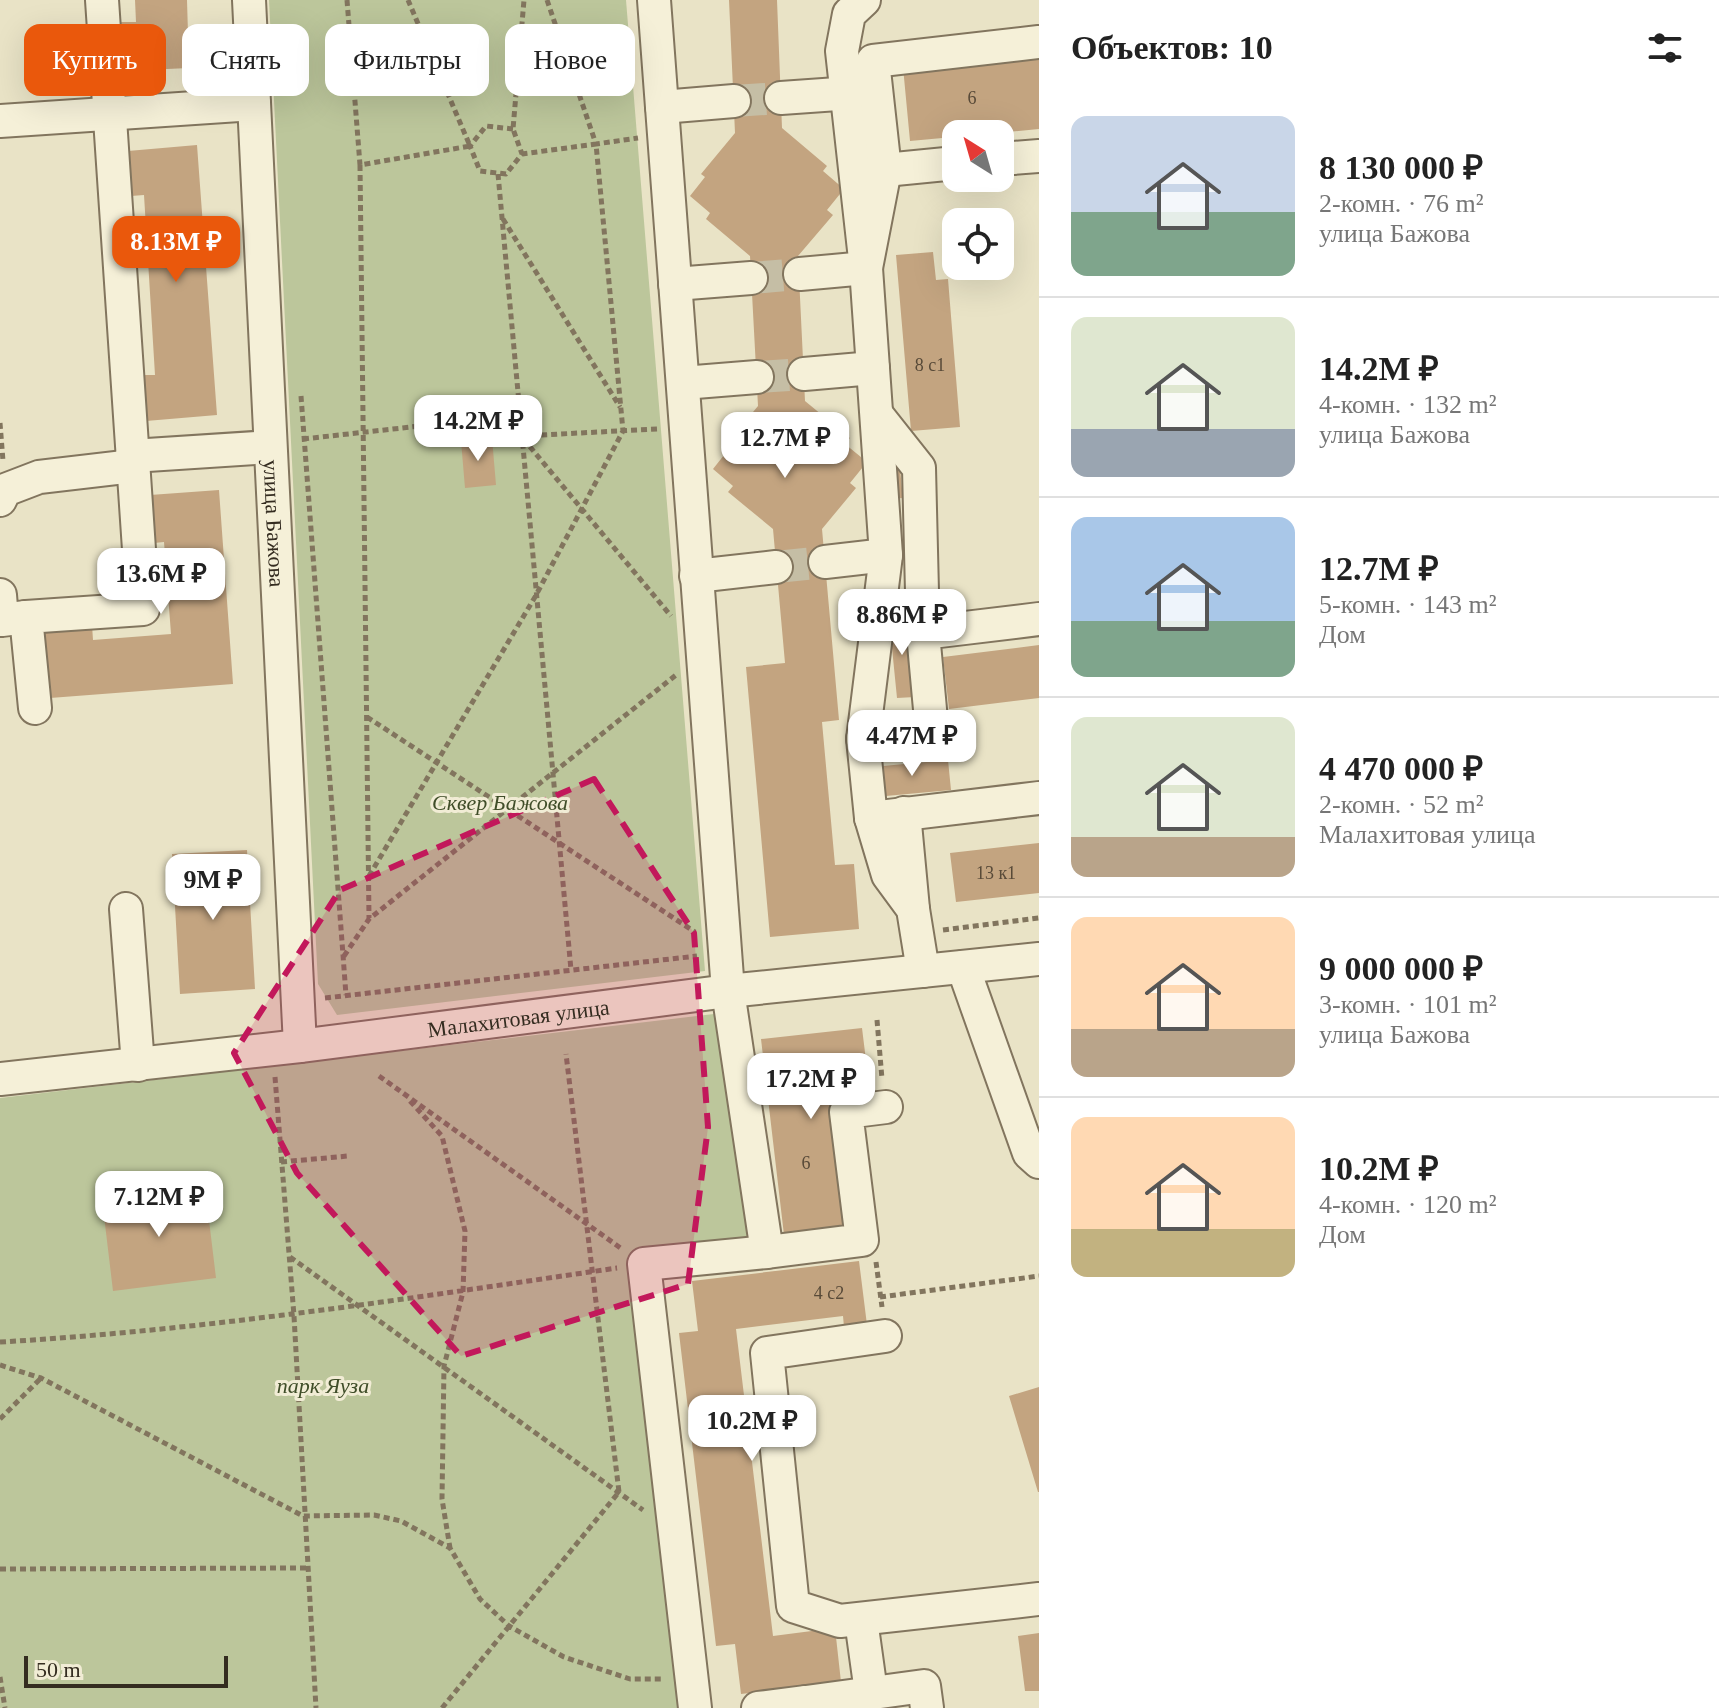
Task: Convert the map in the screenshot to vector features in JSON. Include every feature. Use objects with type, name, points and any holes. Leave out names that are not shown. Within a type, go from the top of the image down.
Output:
[{"type":"street","points":[[0,595],[2,620],[143,609],[112,112],[102,0]]},
{"type":"street","name":"улица Бажова","points":[[249,0],[270,447],[287,1048]]},
{"type":"street","points":[[654,0],[702,654],[712,954],[728,991],[767,1252]]},
{"type":"street","points":[[864,0],[849,14],[842,51],[861,92],[885,170],[866,268]]},
{"type":"street","points":[[913,909],[888,875],[871,818],[863,739],[886,555],[866,268],[861,92],[873,61],[1039,42]]},
{"type":"street","points":[[781,98],[861,92]]},
{"type":"street","points":[[663,120],[734,101]]},
{"type":"street","points":[[0,121],[254,104]]},
{"type":"street","points":[[1014,158],[1039,156]]},
{"type":"street","points":[[885,170],[942,164]]},
{"type":"street","points":[[800,274],[866,268]]},
{"type":"street","points":[[675,284],[751,278]]},
{"type":"street","points":[[804,374],[873,368]]},
{"type":"street","points":[[683,383],[757,377]]},
{"type":"street","points":[[863,739],[932,731],[923,633],[919,468],[877,415]]},
{"type":"street","points":[[3,495],[39,477],[133,461],[270,447]]},
{"type":"street","points":[[825,562],[886,555]]},
{"type":"street","points":[[696,576],[776,567]]},
{"type":"street","points":[[26,617],[35,708]]},
{"type":"street","points":[[923,633],[1039,619]]},
{"type":"street","points":[[871,818],[1039,798]]},
{"type":"street","points":[[904,813],[913,909],[923,971]]},
{"type":"street","points":[[126,909],[138,1065]]},
{"type":"street","name":"Малахитовая улица","points":[[0,1079],[287,1048],[728,991],[1039,959]]},
{"type":"street","points":[[963,967],[1029,1153],[1039,1162]]},
{"type":"street","points":[[694,1693],[644,1264],[862,1240],[846,1112],[886,1107]]},
{"type":"street","points":[[885,1336],[767,1353],[793,1606],[840,1621],[1039,1599]]},
{"type":"street","points":[[861,1620],[871,1692]]},
{"type":"street","points":[[758,1708],[807,1705],[871,1692],[924,1686],[927,1708]]},
{"type":"path","points":[[347,0],[360,165],[369,919]]},
{"type":"path","points":[[408,0],[480,171],[506,174],[522,154],[596,144],[663,120]]},
{"type":"path","points":[[522,154],[513,129],[524,0]]},
{"type":"path","points":[[369,876],[535,597],[623,431],[596,144],[547,0]]},
{"type":"path","points":[[360,165],[470,146],[486,126],[513,129]]},
{"type":"path","points":[[498,174],[556,839],[571,970]]},
{"type":"path","points":[[502,218],[621,407]]},
{"type":"path","points":[[301,394],[346,995]]},
{"type":"path","points":[[303,439],[519,415]]},
{"type":"path","points":[[0,423],[3,495]]},
{"type":"path","points":[[521,436],[686,428]]},
{"type":"path","points":[[521,436],[672,618]]},
{"type":"path","points":[[344,956],[369,919],[702,654]]},
{"type":"path","points":[[367,717],[556,839],[712,954]]},
{"type":"path","points":[[332,997],[712,954]]},
{"type":"path","points":[[877,1020],[886,1107]]},
{"type":"path","points":[[287,1048],[281,1162],[294,1316],[316,1708]]},
{"type":"path","points":[[442,1708],[619,1492],[566,1054]]},
{"type":"path","points":[[379,1076],[644,1264]]},
{"type":"path","points":[[401,1092],[442,1136],[465,1231],[463,1292],[444,1366],[442,1499],[450,1548],[480,1599],[509,1626],[564,1657],[630,1679],[694,1693]]},
{"type":"path","points":[[281,1162],[348,1156]]},
{"type":"path","points":[[862,1240],[875,1259],[885,1336]]},
{"type":"path","points":[[290,1257],[675,1533]]},
{"type":"path","points":[[0,1342],[129,1335],[294,1316],[644,1264]]},
{"type":"path","points":[[880,1297],[1039,1276]]},
{"type":"path","points":[[0,1365],[41,1378],[303,1516],[374,1515],[401,1521],[450,1548]]},
{"type":"path","points":[[0,1419],[41,1378]]},
{"type":"path","points":[[0,1569],[308,1568]]},
{"type":"path","points":[[0,1677],[5,1708]]},
{"type":"highlighted area","points":[[594,779],[694,933],[708,1127],[688,1284],[461,1356],[297,1173],[234,1053],[340,890]]},
{"type":"green space","name":"Сквер Бажова","points":[[269,0],[626,0],[628,24],[505,24],[505,96],[634,96],[705,971],[337,1015],[318,984],[274,96],[309,96],[309,24],[270,24]]},
{"type":"green space","name":"парк Яуза","points":[[714,1014],[750,1238],[633,1252],[682,1708],[0,1708],[0,1098]]},
{"type":"building","points":[[135,0],[187,0],[188,24],[182,24],[182,68],[166,69],[166,24],[121,24],[136,22]]},
{"type":"building","points":[[729,0],[777,0],[782,128],[827,166],[823,171],[844,189],[827,210],[833,215],[798,256],[805,401],[850,438],[845,444],[867,462],[850,483],[856,488],[822,529],[839,720],[822,722],[835,865],[854,864],[859,929],[770,937],[746,667],[785,663],[773,529],[728,492],[733,486],[713,469],[728,450],[724,447],[758,406],[750,256],[706,219],[710,213],[690,196],[705,177],[701,174],[735,133]]},
{"type":"building","points":[[1039,54],[1039,129],[1014,131],[1014,120],[942,120],[942,138],[910,141],[903,67]]},
{"type":"building","points":[[197,145],[217,415],[146,421],[143,375],[155,375],[144,195],[131,196],[128,151]]},
{"type":"building","points":[[933,252],[936,280],[948,280],[960,427],[911,431],[896,255]]},
{"type":"building","points":[[492,438],[496,485],[465,488],[461,441]]},
{"type":"building","points":[[900,469],[903,498],[889,499],[887,471]]},
{"type":"building","points":[[219,490],[233,684],[50,698],[44,629],[92,625],[93,640],[171,634],[164,542],[154,543],[150,495]]},
{"type":"building","points":[[907,616],[915,697],[897,698],[889,618]]},
{"type":"building","points":[[1039,645],[1039,698],[949,709],[943,657]]},
{"type":"building","points":[[948,760],[951,790],[875,797],[872,767]]},
{"type":"building","points":[[1039,843],[1039,893],[956,902],[950,853]]},
{"type":"building","points":[[247,850],[255,989],[180,994],[172,854]]},
{"type":"building","points":[[862,1028],[870,1093],[830,1098],[845,1228],[784,1235],[761,1039]]},
{"type":"building","points":[[205,1187],[216,1278],[113,1291],[102,1199]]},
{"type":"building","points":[[859,1261],[867,1325],[844,1327],[843,1316],[736,1329],[773,1636],[835,1628],[841,1682],[741,1694],[735,1644],[716,1646],[679,1333],[698,1331],[692,1281]]},
{"type":"building","points":[[1039,1387],[1039,1492],[1038,1492],[1009,1396]]},
{"type":"building","points":[[1039,1633],[1039,1691],[1025,1691],[1018,1636]]},
{"type":"tunnel","points":[[734,101],[781,98]]},
{"type":"tunnel","points":[[751,278],[800,274]]},
{"type":"tunnel","points":[[757,377],[804,374]]},
{"type":"tunnel","points":[[776,567],[825,562]]}]
